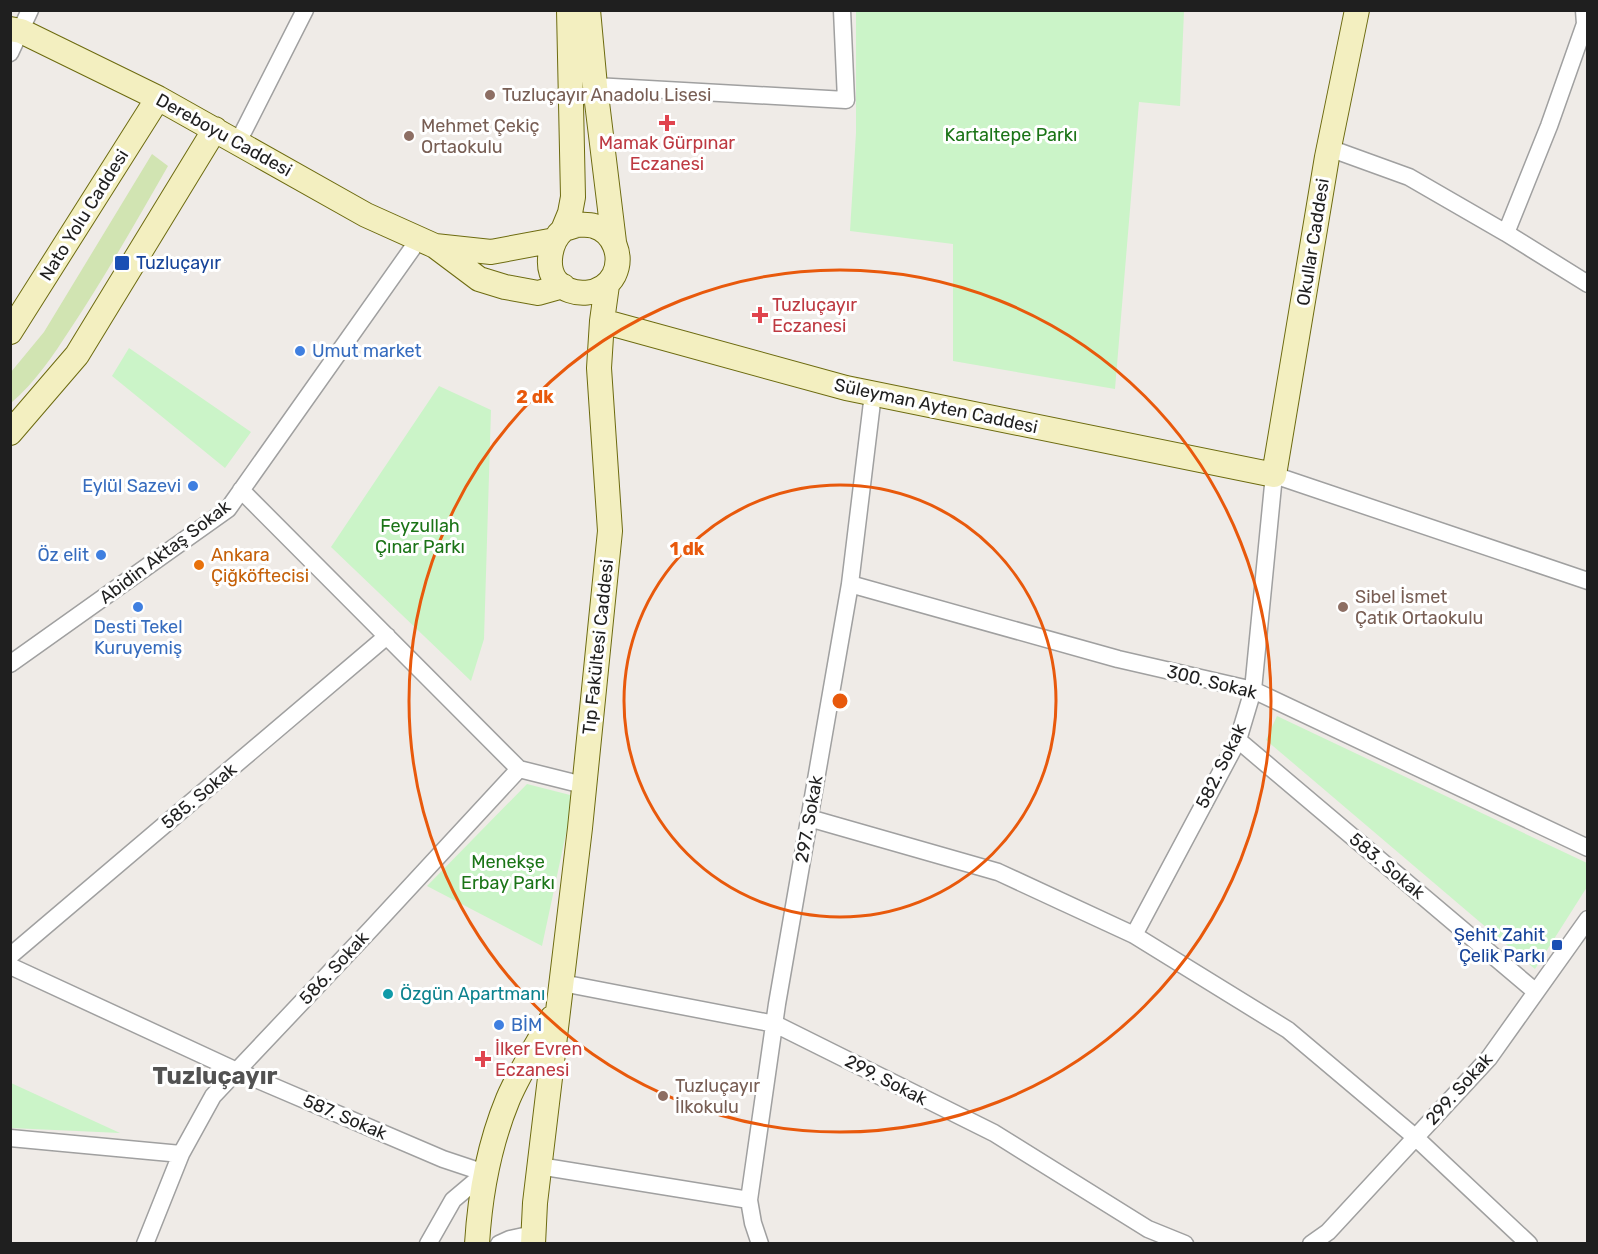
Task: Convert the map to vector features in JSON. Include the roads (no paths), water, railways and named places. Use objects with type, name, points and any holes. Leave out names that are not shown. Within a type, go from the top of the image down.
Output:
[{"type":"main road","points":[[569,10],[573,197],[570,213],[550,254],[550,263],[555,280],[577,293],[593,292],[607,285],[617,269],[618,260],[595,86],[588,10]]},
{"type":"main road","name":"Okullar Caddesi","points":[[1274,475],[1329,148],[1357,10]]},
{"type":"main road","name":"Dereboyu Caddesi","points":[[21,23],[366,215],[427,243]]},
{"type":"main road","name":"Nato Yolu Caddesi","points":[[10,332],[158,98]]},
{"type":"main road","points":[[10,434],[77,355],[215,129]]},
{"type":"main road","points":[[427,243],[491,252],[559,235],[576,225],[594,226],[614,242]]},
{"type":"main road","points":[[427,243],[479,279],[538,293],[563,286]]},
{"type":"main road","name":"Tıp Fakültesi Caddesi","points":[[557,1008],[562,983],[610,531],[599,368],[607,285]]},
{"type":"main road","name":"Süleyman Ayten Caddesi","points":[[602,321],[846,388],[1274,475]]},
{"type":"main road","points":[[533,1239],[557,1008]]},
{"type":"main road","points":[[477,1244],[485,1173],[494,1139],[508,1098],[557,1008]]},
{"type":"street","points":[[238,142],[305,10]]},
{"type":"street","points":[[595,86],[846,100],[842,10]]},
{"type":"street","points":[[1506,233],[1550,126],[1586,20]]},
{"type":"street","points":[[10,53],[21,23]]},
{"type":"street","points":[[1329,148],[1409,177],[1506,233],[1587,284]]},
{"type":"street","name":"Abidin Aktaş Sokak","points":[[10,664],[228,509],[427,243]]},
{"type":"street","name":"297. Sokak","points":[[760,1244],[749,1200],[777,1004],[850,584],[873,394]]},
{"type":"street","points":[[1274,475],[1587,582]]},
{"type":"street","name":"582. Sokak","points":[[1134,935],[1238,740],[1252,690],[1274,475]]},
{"type":"street","points":[[242,490],[519,769],[583,785]]},
{"type":"street","name":"300. Sokak","points":[[850,584],[1118,659],[1252,690],[1587,848]]},
{"type":"street","name":"585. Sokak","points":[[10,956],[387,636]]},
{"type":"street","name":"583. Sokak","points":[[1238,740],[1536,992]]},
{"type":"street","name":"586. Sokak","points":[[145,1244],[181,1154],[213,1096],[519,769]]},
{"type":"street","points":[[809,818],[998,872],[1134,935],[1288,1030],[1415,1137],[1528,1244]]},
{"type":"street","name":"299. Sokak","points":[[1311,1244],[1328,1232],[1489,1058],[1587,919]]},
{"type":"street","name":"587. Sokak","points":[[10,966],[237,1071],[443,1159],[485,1173]]},
{"type":"street","name":"299. Sokak","points":[[562,983],[775,1024],[994,1133],[1148,1229],[1185,1244]]},
{"type":"street","points":[[10,1138],[181,1154]]},
{"type":"street","points":[[539,1166],[749,1200]]},
{"type":"street","points":[[428,1244],[453,1200],[485,1173]]},
{"type":"street","points":[[499,1244],[510,1239],[533,1239]]},
{"type":"place","name":"Tuzluçayır Anadolu Lisesi","points":[[490,95]]},
{"type":"place","name":"Mamak Gürpınar Eczanesi","points":[[667,123]]},
{"type":"place","name":"Mehmet Çekiç Ortaokulu","points":[[409,136]]},
{"type":"place","name":"Tuzluçayır","points":[[122,263]]},
{"type":"place","name":"Tuzluçayır Eczanesi","points":[[760,315]]},
{"type":"place","name":"Umut market","points":[[300,351]]},
{"type":"place","name":"Eylül Sazevi","points":[[193,486]]},
{"type":"place","name":"Öz elit","points":[[101,555]]},
{"type":"place","name":"Ankara Çiğköftecisi","points":[[199,565]]},
{"type":"place","name":"Desti Tekel Kuruyemiş","points":[[138,607]]},
{"type":"place","name":"Sibel İsmet Çatık Ortaokulu","points":[[1343,607]]},
{"type":"place","name":"Şehit Zahit Çelik Parkı","points":[[1557,945]]},
{"type":"place","name":"Özgün Apartmanı","points":[[388,994]]},
{"type":"place","name":"BİM","points":[[499,1025]]},
{"type":"place","name":"İlker Evren Eczanesi","points":[[483,1059]]},
{"type":"place","name":"Tuzluçayır İlkokulu","points":[[663,1096]]},
{"type":"district","name":"Tuzluçayır","points":[[215,1076]]},
{"type":"park label","name":"Kartaltepe Parkı","points":[[1011,135]]},
{"type":"park label","name":"Feyzullah Çınar Parkı","points":[[420,536]]},
{"type":"park label","name":"Menekşe Erbay Parkı","points":[[508,872]]}]
